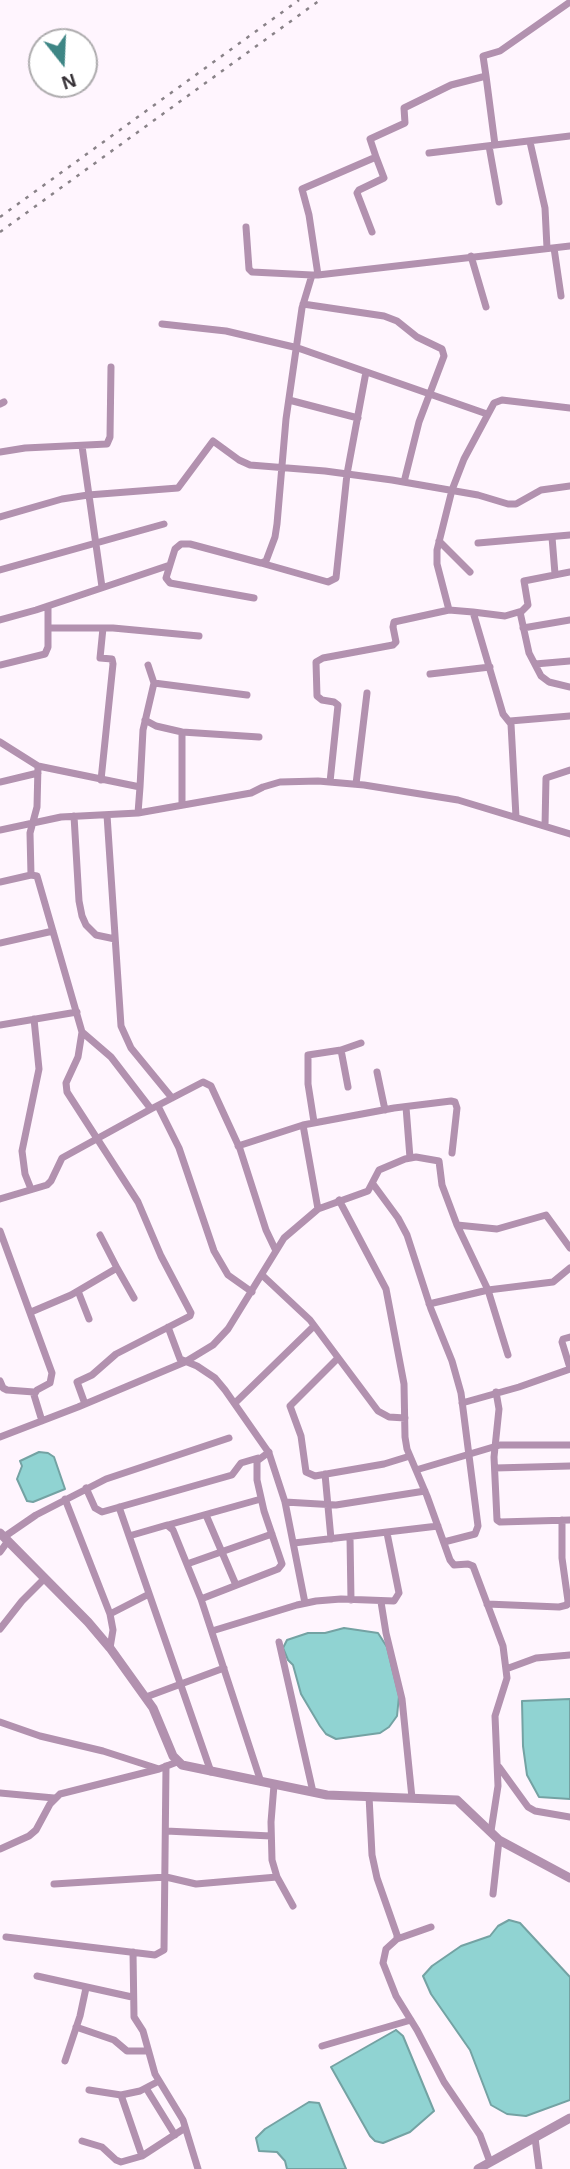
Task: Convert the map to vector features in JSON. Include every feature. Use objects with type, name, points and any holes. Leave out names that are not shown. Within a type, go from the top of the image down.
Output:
[{"type":"street","points":[[499,202],[482,56],[500,51],[570,2]]},
{"type":"street","points":[[372,232],[357,194],[359,190],[384,178],[370,139],[405,123],[404,107],[451,85],[486,76]]},
{"type":"street","points":[[429,153],[570,136]]},
{"type":"street","points":[[530,142],[561,296]]},
{"type":"street","points":[[261,563],[268,558],[275,537],[289,400],[303,304],[315,275],[309,215],[302,189],[376,157]]},
{"type":"street","points":[[246,227],[249,268],[252,272],[315,275],[570,246]]},
{"type":"street","points":[[471,256],[486,307]]},
{"type":"street","points":[[303,304],[384,316],[397,321],[417,337],[440,348],[444,356],[414,438],[404,482]]},
{"type":"street","points":[[162,324],[226,331],[298,348],[429,396],[487,414]]},
{"type":"street","points":[[0,452],[25,448],[103,445],[109,442],[111,367]]},
{"type":"street","points":[[254,598],[170,583],[166,579],[177,546],[185,543],[328,582],[334,581],[347,474],[366,372]]},
{"type":"street","points":[[289,400],[358,418]]},
{"type":"street","points":[[449,610],[437,564],[439,541],[452,490],[475,434],[496,401],[570,408]]},
{"type":"street","points":[[0,517],[62,499],[178,488],[213,441],[244,463],[404,482],[452,490],[512,505],[541,490],[570,486]]},
{"type":"street","points":[[82,446],[102,587]]},
{"type":"street","points":[[0,570],[164,524]]},
{"type":"street","points":[[478,543],[570,535]]},
{"type":"street","points":[[552,537],[555,575]]},
{"type":"street","points":[[439,541],[470,572]]},
{"type":"street","points":[[0,620],[170,565]]},
{"type":"street","points":[[330,782],[339,709],[337,703],[322,700],[317,696],[316,662],[323,658],[393,645],[396,642],[394,621],[449,610],[505,616],[520,612],[528,606],[524,581],[570,572]]},
{"type":"street","points":[[0,665],[45,654],[48,647],[48,606]]},
{"type":"street","points":[[473,612],[503,714],[510,721],[512,728],[516,817]]},
{"type":"street","points":[[520,612],[529,653],[545,681],[570,687]]},
{"type":"street","points":[[523,628],[570,620]]},
{"type":"street","points":[[48,628],[103,628],[199,636]]},
{"type":"street","points":[[101,779],[113,664],[112,659],[100,658],[103,628]]},
{"type":"street","points":[[535,664],[570,661]]},
{"type":"street","points":[[138,813],[145,720],[154,683],[148,665]]},
{"type":"street","points":[[430,674],[490,667]]},
{"type":"street","points":[[154,683],[247,695]]},
{"type":"street","points":[[356,784],[367,693]]},
{"type":"street","points":[[510,721],[570,716]]},
{"type":"street","points":[[145,720],[182,733],[259,737]]},
{"type":"street","points":[[182,733],[182,805]]},
{"type":"street","points":[[0,742],[38,770]]},
{"type":"street","points":[[31,875],[30,833],[37,807],[38,770]]},
{"type":"street","points":[[0,782],[38,770],[140,787]]},
{"type":"street","points":[[545,826],[546,778],[570,770]]},
{"type":"street","points":[[0,830],[74,816],[138,813],[251,793],[280,782],[330,782],[458,800],[570,834]]},
{"type":"street","points":[[107,815],[121,1026],[131,1048],[172,1098]]},
{"type":"street","points":[[74,816],[82,916],[86,925],[96,935],[114,939]]},
{"type":"street","points":[[0,882],[31,875],[38,878],[82,1032],[78,1057],[66,1086],[138,1202],[161,1256],[191,1311],[190,1316],[116,1354],[92,1375],[77,1382],[85,1404]]},
{"type":"street","points":[[0,943],[53,931]]},
{"type":"street","points":[[0,1026],[77,1012]]},
{"type":"street","points":[[31,1189],[25,1174],[22,1151],[39,1069],[34,1020]]},
{"type":"street","points":[[82,1032],[111,1058],[154,1107],[178,1148],[214,1251],[228,1275],[252,1292]]},
{"type":"street","points":[[314,1122],[308,1084],[308,1055],[341,1050],[361,1043]]},
{"type":"street","points":[[341,1050],[348,1087]]},
{"type":"street","points":[[377,1072],[385,1110]]},
{"type":"street","points":[[0,1199],[47,1185],[62,1158],[154,1107],[203,1082],[209,1083],[238,1146],[266,1230],[276,1251]]},
{"type":"street","points":[[238,1146],[314,1122],[455,1102],[457,1108],[452,1153]]},
{"type":"street","points":[[406,1107],[410,1158]]},
{"type":"street","points":[[303,1125],[318,1209]]},
{"type":"street","points":[[0,1437],[185,1362],[213,1345],[228,1329],[284,1238],[318,1209],[368,1191],[379,1170],[410,1158],[434,1158],[439,1161],[442,1185],[457,1225],[488,1290],[508,1355]]},
{"type":"street","points":[[373,1184],[407,1235],[429,1304],[452,1362],[462,1403],[477,1531],[470,1536],[444,1542]]},
{"type":"street","points":[[339,1200],[386,1289],[404,1384],[405,1437],[410,1456],[452,1563],[473,1566],[503,1646],[506,1669],[504,1690],[495,1716],[499,1767],[491,1832]]},
{"type":"street","points":[[457,1225],[497,1229],[546,1215],[570,1248]]},
{"type":"street","points":[[0,1231],[52,1377],[50,1383],[34,1392],[8,1390],[3,1388],[0,1381]]},
{"type":"street","points":[[100,1235],[134,1298]]},
{"type":"street","points":[[31,1312],[78,1292],[117,1268]]},
{"type":"street","points":[[429,1304],[488,1290],[552,1282],[570,1268]]},
{"type":"street","points":[[262,1275],[314,1326],[378,1411],[389,1417],[405,1418]]},
{"type":"street","points":[[78,1292],[89,1319]]},
{"type":"street","points":[[235,1403],[314,1326]]},
{"type":"street","points":[[168,1327],[180,1359],[215,1378],[268,1452],[276,1469],[285,1502],[305,1603]]},
{"type":"street","points":[[462,1403],[519,1387],[570,1368],[562,1342],[570,1337]]},
{"type":"street","points":[[338,1358],[290,1406],[301,1436],[306,1472],[315,1476],[384,1464],[410,1456]]},
{"type":"street","points":[[34,1392],[43,1421]]},
{"type":"street","points":[[487,1604],[559,1607],[567,1605],[568,1601],[562,1558],[566,1520],[499,1521],[496,1517],[495,1447],[499,1409],[496,1392]]},
{"type":"street","points":[[0,1552],[4,1537],[36,1515],[86,1488],[118,1474],[229,1438]]},
{"type":"street","points":[[416,1470],[495,1447],[570,1446]]},
{"type":"street","points":[[86,1488],[96,1510],[102,1512],[232,1475],[241,1463],[259,1458],[268,1452]]},
{"type":"street","points":[[201,1599],[281,1567],[282,1560],[261,1499],[256,1470],[259,1458]]},
{"type":"street","points":[[495,1468],[570,1466]]},
{"type":"street","points":[[325,1474],[331,1539]]},
{"type":"street","points":[[285,1502],[352,1504],[425,1491]]},
{"type":"street","points":[[65,1499],[110,1614],[113,1630],[110,1648]]},
{"type":"street","points":[[129,1536],[261,1499]]},
{"type":"street","points":[[119,1507],[211,1772]]},
{"type":"street","points":[[206,1515],[236,1585]]},
{"type":"street","points":[[167,1525],[173,1531],[201,1599],[261,1782]]},
{"type":"street","points":[[294,1543],[438,1526]]},
{"type":"street","points":[[212,1631],[305,1603],[394,1601],[399,1596],[387,1533]]},
{"type":"street","points":[[187,1564],[272,1534]]},
{"type":"street","points":[[4,1537],[110,1648],[146,1697],[177,1762],[187,1767],[313,1792],[457,1800],[499,1840],[570,1878]]},
{"type":"street","points":[[350,1537],[351,1600]]},
{"type":"street","points":[[0,1629],[45,1578]]},
{"type":"street","points":[[110,1614],[149,1594]]},
{"type":"street","points":[[381,1602],[402,1699],[412,1798]]},
{"type":"street","points":[[279,1642],[313,1792]]},
{"type":"street","points":[[506,1669],[536,1658],[570,1655]]},
{"type":"street","points":[[146,1697],[224,1668]]},
{"type":"street","points":[[0,1723],[162,1768]]},
{"type":"street","points":[[0,1849],[29,1836],[54,1798],[66,1791],[100,1785],[177,1762]]},
{"type":"street","points":[[499,1767],[528,1807],[535,1811],[570,1817]]},
{"type":"street","points":[[6,1937],[155,1955],[164,1950],[166,1831],[162,1768]]},
{"type":"street","points":[[274,1785],[272,1860],[277,1877],[293,1906]]},
{"type":"street","points":[[0,1793],[54,1798]]},
{"type":"street","points":[[369,1796],[372,1855],[397,1939]]},
{"type":"street","points":[[166,1831],[271,1836]]},
{"type":"street","points":[[493,1894],[499,1840]]},
{"type":"street","points":[[54,1884],[166,1878],[196,1884],[277,1877]]},
{"type":"street","points":[[431,1927],[397,1939],[386,1949],[383,1963],[396,1996],[444,2082],[480,2135],[490,2162]]},
{"type":"street","points":[[132,1952],[134,2017],[143,2031],[159,2081],[178,2111],[198,2169]]},
{"type":"street","points":[[37,1976],[132,1997]]},
{"type":"street","points":[[65,2061],[86,1988]]},
{"type":"street","points":[[322,2046],[411,2020]]},
{"type":"street","points":[[76,2027],[114,2040],[127,2051],[148,2051]]},
{"type":"street","points":[[89,2090],[121,2095],[159,2081]]},
{"type":"street","points":[[146,2088],[175,2135]]},
{"type":"street","points":[[121,2095],[142,2156]]},
{"type":"street","points":[[478,2169],[570,2118]]},
{"type":"street","points":[[82,2141],[102,2147],[118,2162],[142,2156],[185,2128]]},
{"type":"street","points":[[535,2138],[539,2169]]},
{"type":"water","points":[[39,1452],[54,1457],[65,1489],[33,1502],[27,1501],[17,1479],[22,1466],[20,1461]]},
{"type":"water","points":[[344,1628],[378,1633],[387,1647],[399,1696],[397,1716],[389,1727],[380,1733],[336,1739],[326,1734],[301,1694],[293,1665],[283,1648],[287,1640],[308,1633],[325,1633]]},
{"type":"water","points":[[570,1699],[570,1799],[539,1797],[527,1775],[522,1701]]},
{"type":"water","points":[[509,1920],[520,1923],[570,1977],[570,2100],[526,2116],[507,2114],[491,2105],[470,2050],[431,1994],[423,1976],[432,1966],[461,1946],[490,1936],[498,1926]]},
{"type":"water","points":[[396,2030],[403,2036],[434,2111],[410,2132],[383,2143],[370,2136],[331,2067]]},
{"type":"water","points":[[309,2102],[319,2103],[346,2169],[287,2169],[285,2161],[277,2152],[259,2151],[256,2138],[265,2129]]},
{"type":"railway","points":[[0,217],[299,0]]},
{"type":"railway","points":[[0,232],[320,0]]}]
